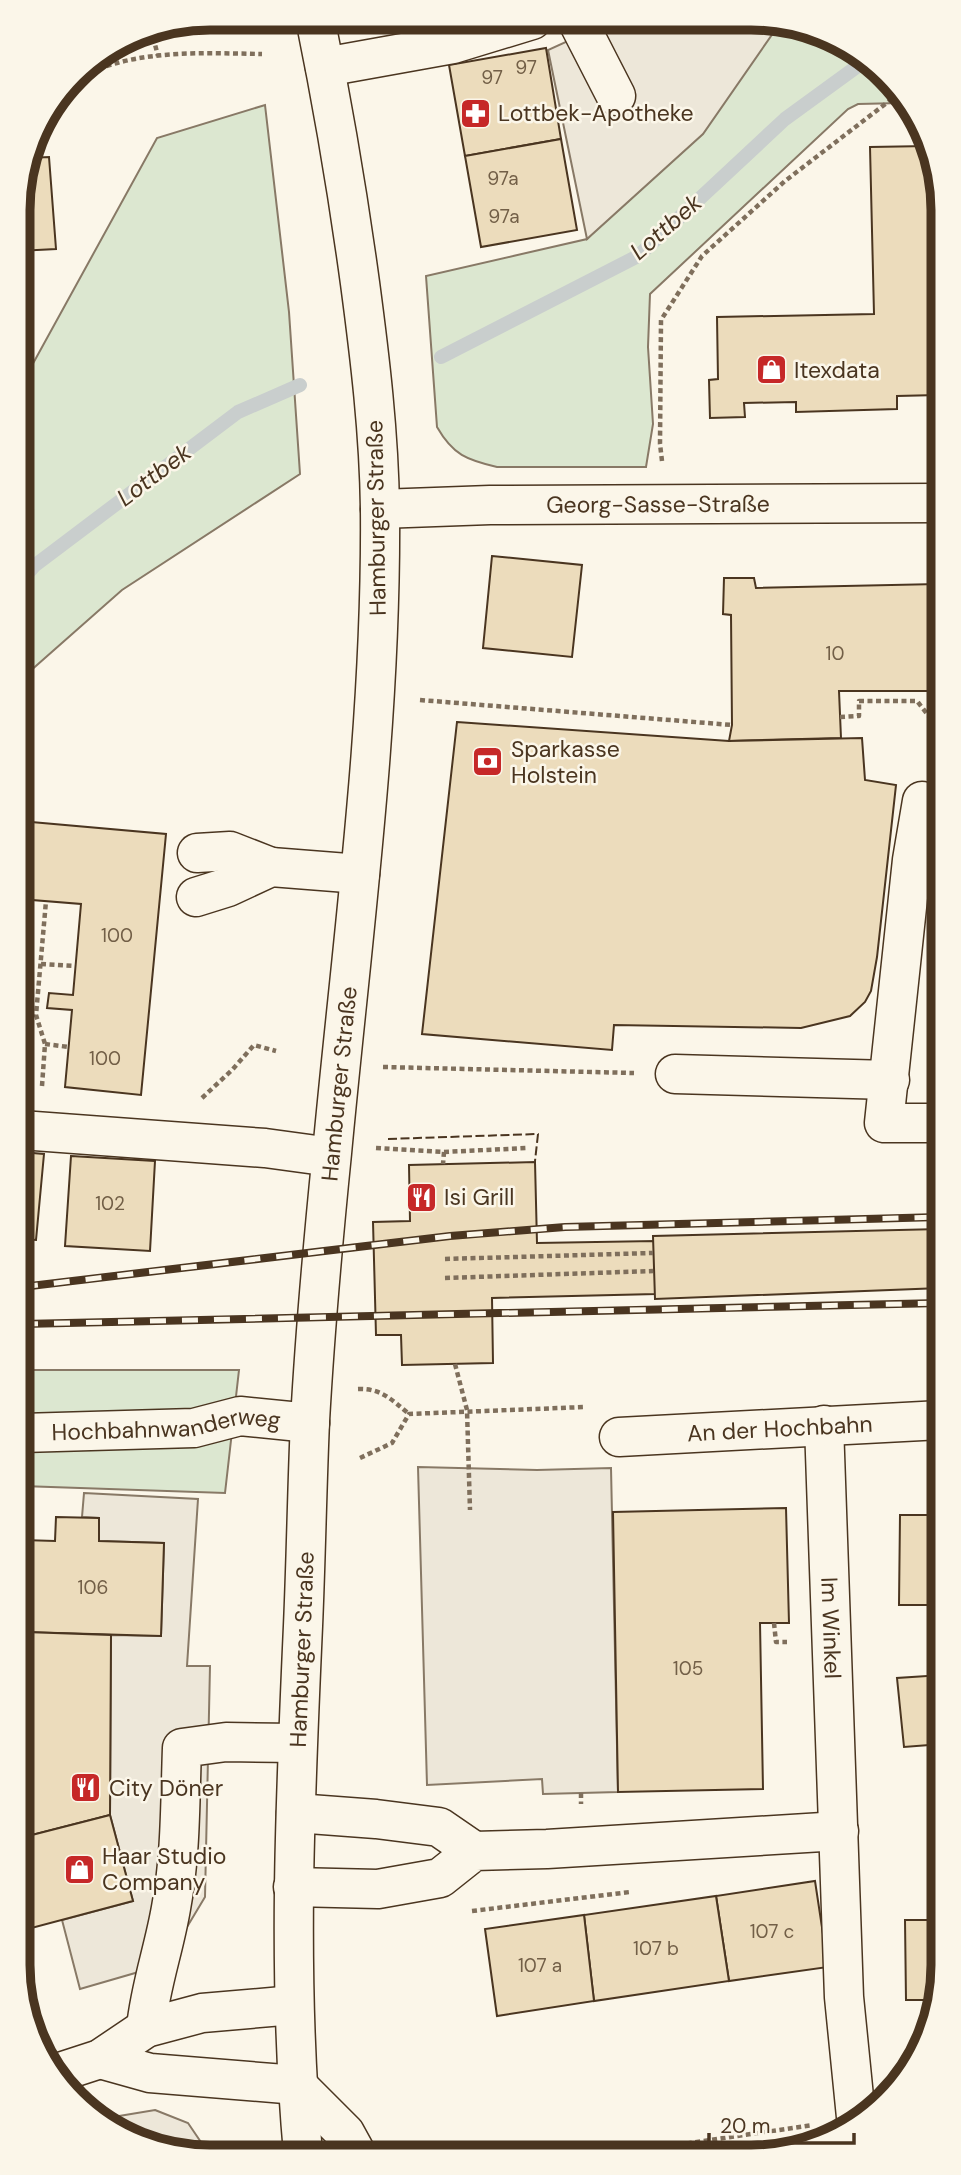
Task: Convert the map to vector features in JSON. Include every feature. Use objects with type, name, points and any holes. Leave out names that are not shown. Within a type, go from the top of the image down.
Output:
[{"type":"street","name":"Hamburger Straße","points":[[302,2145],[294,2005],[293,1887],[310,1423],[331,1157],[360,874],[377,632],[380,509],[376,422],[368,341],[349,202],[317,30]]},
{"type":"street","points":[[325,67],[453,44],[499,30]]},
{"type":"street","points":[[582,30],[616,96]]},
{"type":"street","name":"Georg-Sasse-Straße","points":[[380,509],[490,505],[931,503]]},
{"type":"street","points":[[922,801],[912,860],[884,1123],[931,1123]]},
{"type":"street","points":[[197,853],[230,851],[271,867],[360,874]]},
{"type":"street","points":[[195,897],[228,887],[271,867]]},
{"type":"street","points":[[675,1074],[890,1080]]},
{"type":"street","points":[[30,1131],[265,1148],[331,1157]]},
{"type":"street","name":"Hochbahnwanderweg","points":[[30,1433],[194,1428],[240,1416],[310,1423]]},
{"type":"street","name":"An der Hochbahn","points":[[619,1437],[931,1420]]},
{"type":"street","name":"Im Winkel","points":[[824,1425],[844,1997],[841,2120]]},
{"type":"street","points":[[146,2028],[150,1993],[172,1907],[179,1843],[182,1748],[226,1742],[297,1743]]},
{"type":"street","points":[[296,1814],[376,1819],[439,1828],[474,1851],[839,1831]]},
{"type":"street","points":[[293,1887],[378,1889],[440,1878],[474,1851]]},
{"type":"street","points":[[64,2071],[100,2059],[146,2028],[202,2013],[294,2005]]},
{"type":"street","points":[[100,2059],[149,2073],[297,2085],[345,2133],[352,2145]]},
{"type":"path","points":[[154,38],[158,56]]},
{"type":"path","points":[[98,69],[112,64],[183,53],[262,54]]},
{"type":"path","points":[[668,504],[660,444],[661,320],[702,256],[785,181],[893,98]]},
{"type":"path","points":[[420,700],[732,725]]},
{"type":"path","points":[[840,717],[859,716],[859,701],[917,701],[931,719]]},
{"type":"path","points":[[41,1094],[45,1044],[36,1015],[46,901]]},
{"type":"path","points":[[41,964],[75,966]]},
{"type":"path","points":[[45,1044],[69,1046]]},
{"type":"path","points":[[193,1102],[204,1097],[254,1045],[276,1051]]},
{"type":"path","points":[[341,1065],[675,1074]]},
{"type":"path","points":[[368,1148],[444,1152],[527,1148]]},
{"type":"path","points":[[443,1164],[444,1152]]},
{"type":"path","points":[[444,1259],[653,1253]]},
{"type":"path","points":[[445,1278],[653,1271]]},
{"type":"path","points":[[455,1364],[467,1410],[470,1510]]},
{"type":"path","points":[[358,1389],[373,1388],[409,1414],[467,1410],[535,1410]]},
{"type":"path","points":[[360,1458],[392,1443],[409,1414]]},
{"type":"path","points":[[774,1623],[776,1642]]},
{"type":"path","points":[[464,1912],[641,1891]]},
{"type":"path","points":[[675,2145],[841,2120]]},
{"type":"green space","points":[[773,31],[809,39],[831,48],[861,67],[896,103],[858,104],[848,109],[650,294],[648,347],[653,424],[646,467],[497,467],[469,459],[449,444],[437,427],[426,276],[587,239]]},
{"type":"green space","points":[[265,105],[289,312],[300,474],[122,590],[30,671],[30,369],[157,138]]},
{"type":"green space","points":[[30,1370],[239,1370],[225,1493],[30,1486]]},
{"type":"shaded area","points":[[592,30],[774,31],[703,134],[587,239],[548,50]]},
{"type":"shaded area","points":[[418,1467],[537,1470],[611,1468],[618,1792],[543,1794],[542,1779],[427,1785]]},
{"type":"shaded area","points":[[84,1493],[198,1499],[187,1666],[210,1666],[205,1897],[172,1952],[142,1971],[80,1989],[62,1920],[133,1901],[110,1815],[111,1635],[161,1636],[164,1543],[99,1541],[99,1518],[82,1517]]},
{"type":"shaded area","points":[[155,2110],[188,2123],[203,2145],[152,2136],[114,2117]]},
{"type":"building","points":[[546,48],[561,139],[465,156],[449,65]]},
{"type":"building","points":[[561,139],[577,230],[481,247],[465,156]]},
{"type":"building","points":[[920,146],[925,163],[931,210],[931,395],[897,396],[897,409],[796,412],[796,402],[744,403],[745,417],[710,418],[709,380],[718,379],[717,317],[874,314],[870,147]]},
{"type":"building","points":[[49,157],[56,249],[30,250],[30,198],[38,158]]},
{"type":"building","points":[[492,556],[582,565],[572,657],[483,648]]},
{"type":"building","points":[[724,578],[754,578],[756,588],[931,584],[931,691],[839,691],[841,738],[729,741],[732,725],[731,615],[723,614]]},
{"type":"building","points":[[457,722],[729,741],[862,738],[865,780],[896,785],[877,957],[871,991],[865,1002],[850,1016],[801,1028],[614,1025],[612,1050],[422,1034]]},
{"type":"building","points":[[30,822],[166,834],[141,1095],[65,1087],[72,1010],[47,1008],[49,993],[73,995],[81,904],[30,900]]},
{"type":"building","points":[[30,1153],[44,1154],[36,1240],[30,1240]]},
{"type":"building","points":[[71,1156],[155,1161],[150,1251],[65,1246]]},
{"type":"building","points":[[535,1162],[537,1243],[655,1241],[656,1294],[492,1298],[493,1363],[402,1365],[401,1335],[376,1335],[373,1222],[410,1221],[409,1165]]},
{"type":"building","points":[[931,1229],[931,1288],[655,1299],[653,1236]]},
{"type":"building","points":[[786,1508],[789,1623],[760,1623],[763,1789],[618,1792],[613,1512]]},
{"type":"building","points":[[900,1515],[931,1515],[931,1605],[899,1605]]},
{"type":"building","points":[[56,1517],[99,1518],[99,1541],[164,1543],[161,1636],[30,1632],[30,1540],[55,1541]]},
{"type":"building","points":[[30,1632],[111,1635],[110,1815],[30,1835]]},
{"type":"building","points":[[931,1676],[931,1745],[904,1747],[897,1678]]},
{"type":"building","points":[[110,1815],[133,1901],[30,1928],[30,1835]]},
{"type":"building","points":[[815,1881],[828,1967],[729,1981],[716,1896]]},
{"type":"building","points":[[716,1896],[729,1981],[594,2001],[584,1915]]},
{"type":"building","points":[[584,1915],[594,2001],[497,2016],[485,1929]]},
{"type":"building","points":[[905,1920],[931,1920],[931,1977],[928,2000],[906,2000]]},
{"type":"waterway","name":"Lottbek","points":[[441,357],[638,256],[785,119],[859,65]]},
{"type":"waterway","name":"Lottbek","points":[[30,571],[238,412],[300,385]]},
{"type":"railway","points":[[30,1286],[450,1236],[565,1227],[931,1217]]},
{"type":"railway","points":[[30,1324],[931,1303]]},
{"type":"fence","points":[[388,1139],[538,1134],[535,1161]]},
{"type":"place","name":"Lottbek-Apotheke","points":[[475,113]]},
{"type":"place","name":"Itexdata","points":[[771,370]]},
{"type":"place","name":"Sparkasse Holstein","points":[[488,762]]},
{"type":"place","name":"Isi Grill","points":[[421,1197]]},
{"type":"place","name":"City Döner","points":[[86,1788]]},
{"type":"place","name":"Haar Studio Company","points":[[79,1869]]}]
